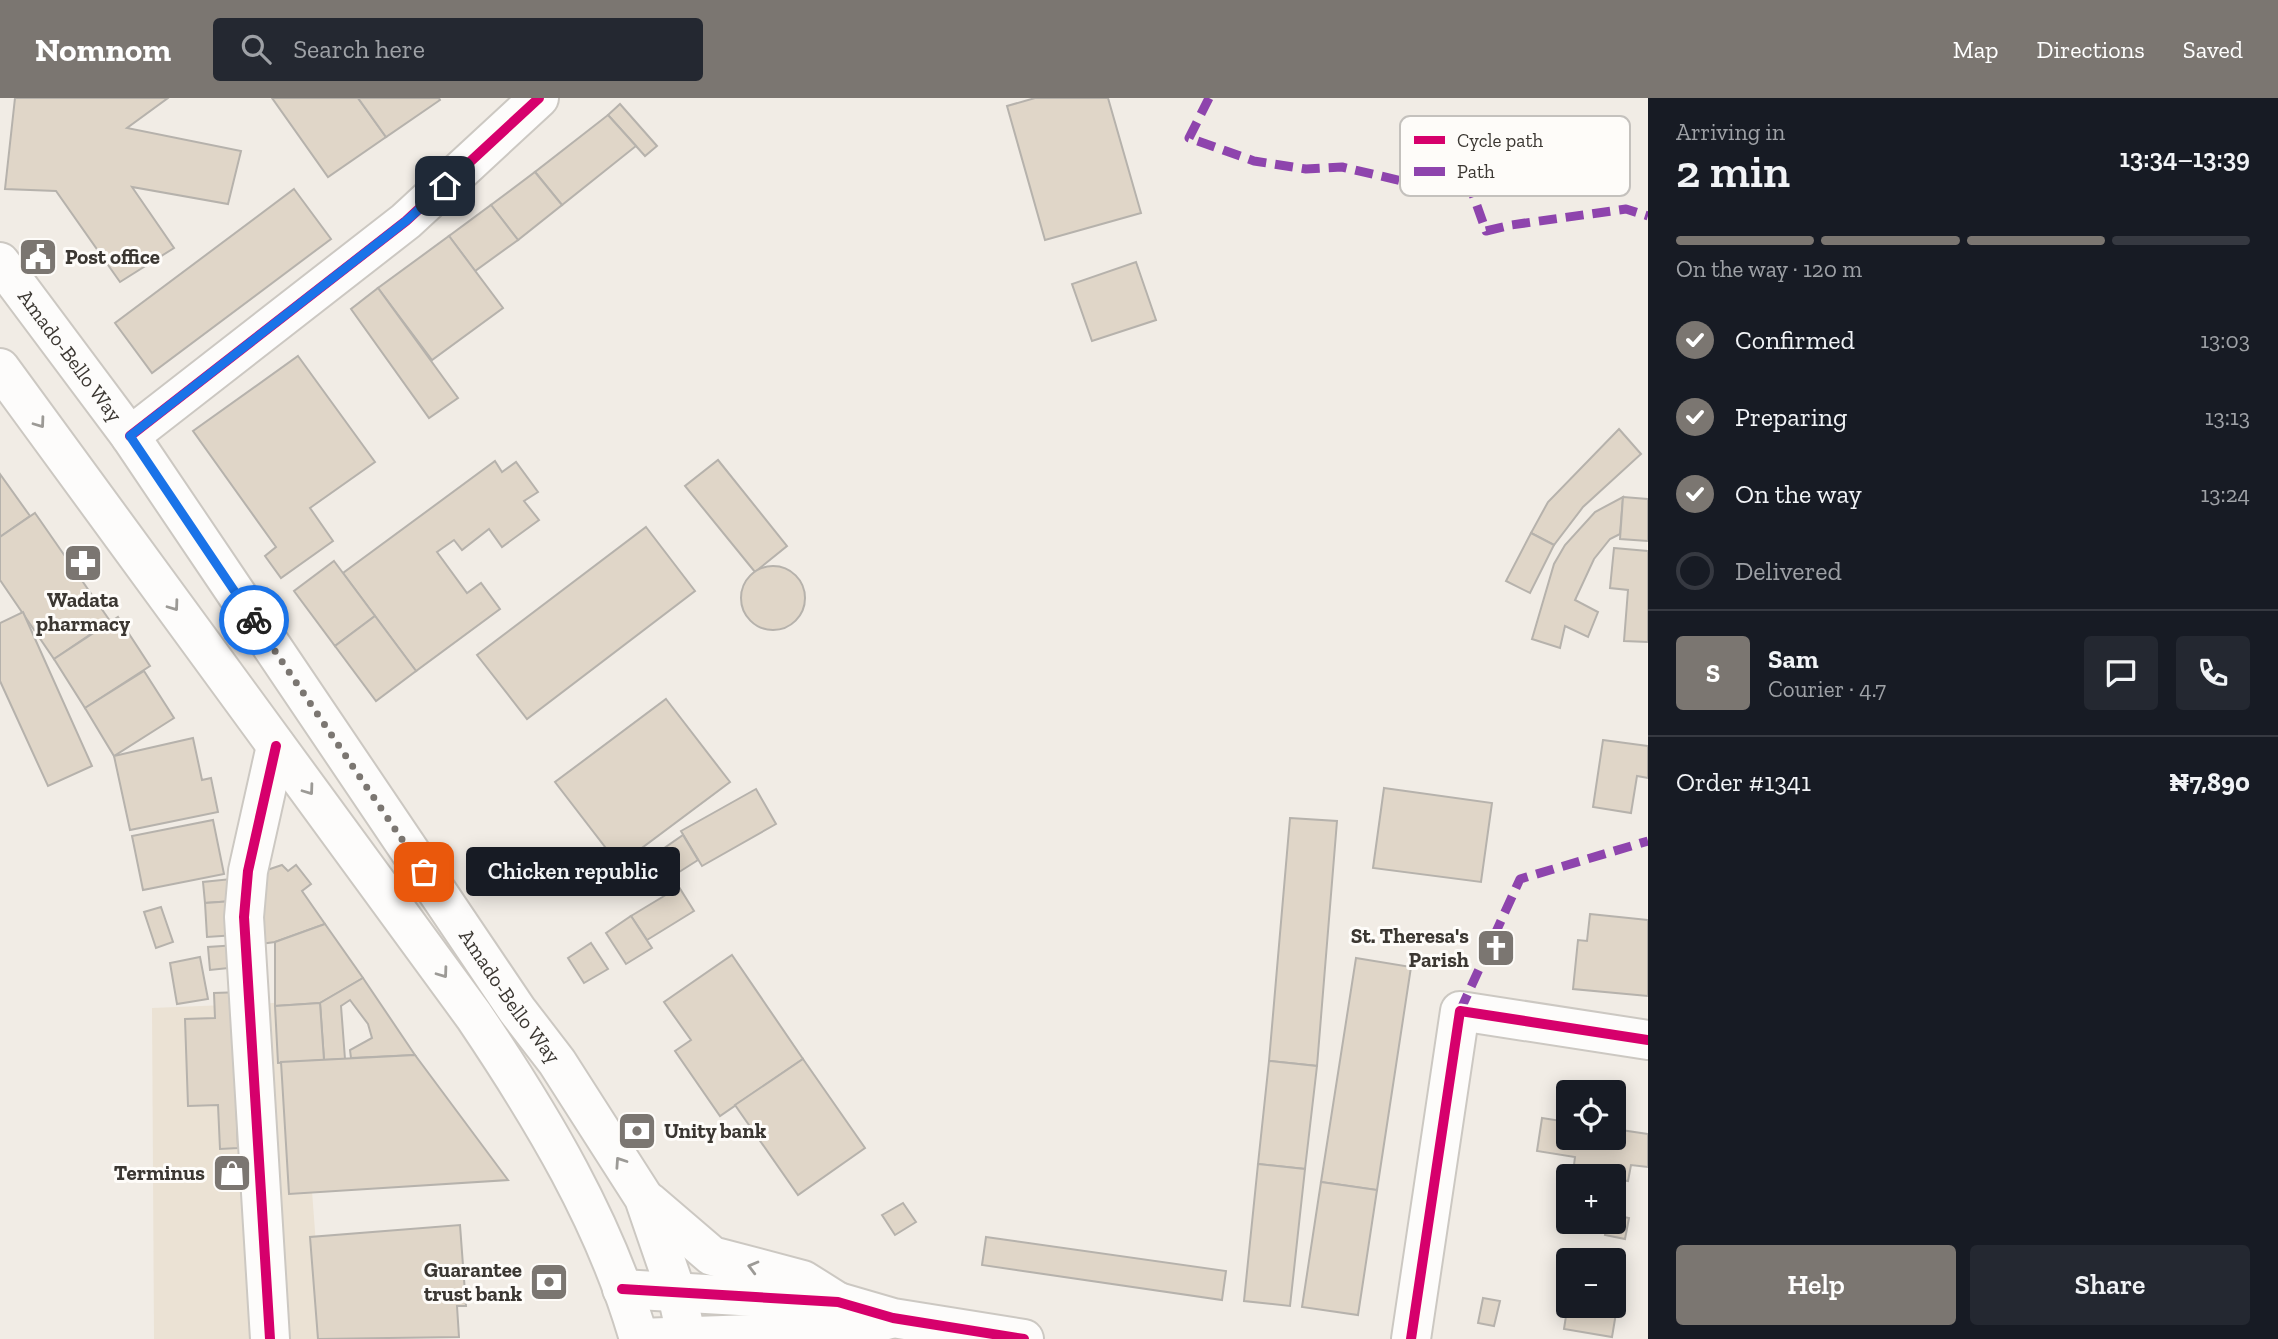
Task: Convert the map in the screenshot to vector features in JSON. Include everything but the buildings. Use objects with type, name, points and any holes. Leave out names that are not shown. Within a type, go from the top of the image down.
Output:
[{"type":"main road","points":[[130,436],[406,221],[539,98]]},
{"type":"main road","name":"Amado-Bello Way","points":[[2,264],[130,436],[517,1010],[557,1062],[644,1198],[677,1294],[686,1337]]},
{"type":"main road","name":"Amado-Bello Way","points":[[0,368],[474,1016],[518,1082],[581,1191],[599,1229],[639,1338]]},
{"type":"main road","points":[[271,1339],[244,917],[248,871],[276,746]]},
{"type":"main road","points":[[1411,1339],[1460,1011],[1648,1040]]},
{"type":"main road","points":[[644,1198],[712,1256],[803,1280],[838,1302]]},
{"type":"main road","points":[[622,1289],[838,1302],[893,1318],[1024,1339]]},
{"type":"main road","points":[[639,1338],[810,1337],[893,1318]]},
{"type":"shaded area","name":"Terminus","points":[[298,1002],[323,1339],[154,1339],[152,1008]]},
{"type":"marked path","points":[[1209,98],[1189,138],[1254,161],[1306,169],[1342,167],[1400,181]]},
{"type":"marked path","points":[[1474,196],[1486,231],[1626,209],[1648,216]]},
{"type":"marked path","points":[[1460,1011],[1520,879],[1648,841]]},
{"type":"cycle path","points":[[130,436],[406,221],[539,98]]},
{"type":"cycle path","points":[[270,1339],[244,917],[248,871],[276,746]]},
{"type":"cycle path","points":[[1411,1339],[1460,1011],[1648,1040]]},
{"type":"cycle path","points":[[622,1289],[838,1302],[893,1318],[1024,1339]]},
{"type":"way so far","points":[[254,620],[424,872]]},
{"type":"place","name":"Post office","points":[[38,257]]},
{"type":"place","name":"Wadata pharmacy","points":[[83,563]]},
{"type":"place","name":"Chicken republic","points":[[424,872]]},
{"type":"place","name":"St. Theresa's Parish","points":[[1496,948]]},
{"type":"place","name":"Unity bank","points":[[637,1131]]},
{"type":"place","name":"Terminus","points":[[232,1173]]},
{"type":"place","name":"Guarantee trust bank","points":[[549,1282]]},
{"type":"route","points":[[254,620],[130,436],[406,221],[445,186]]}]
